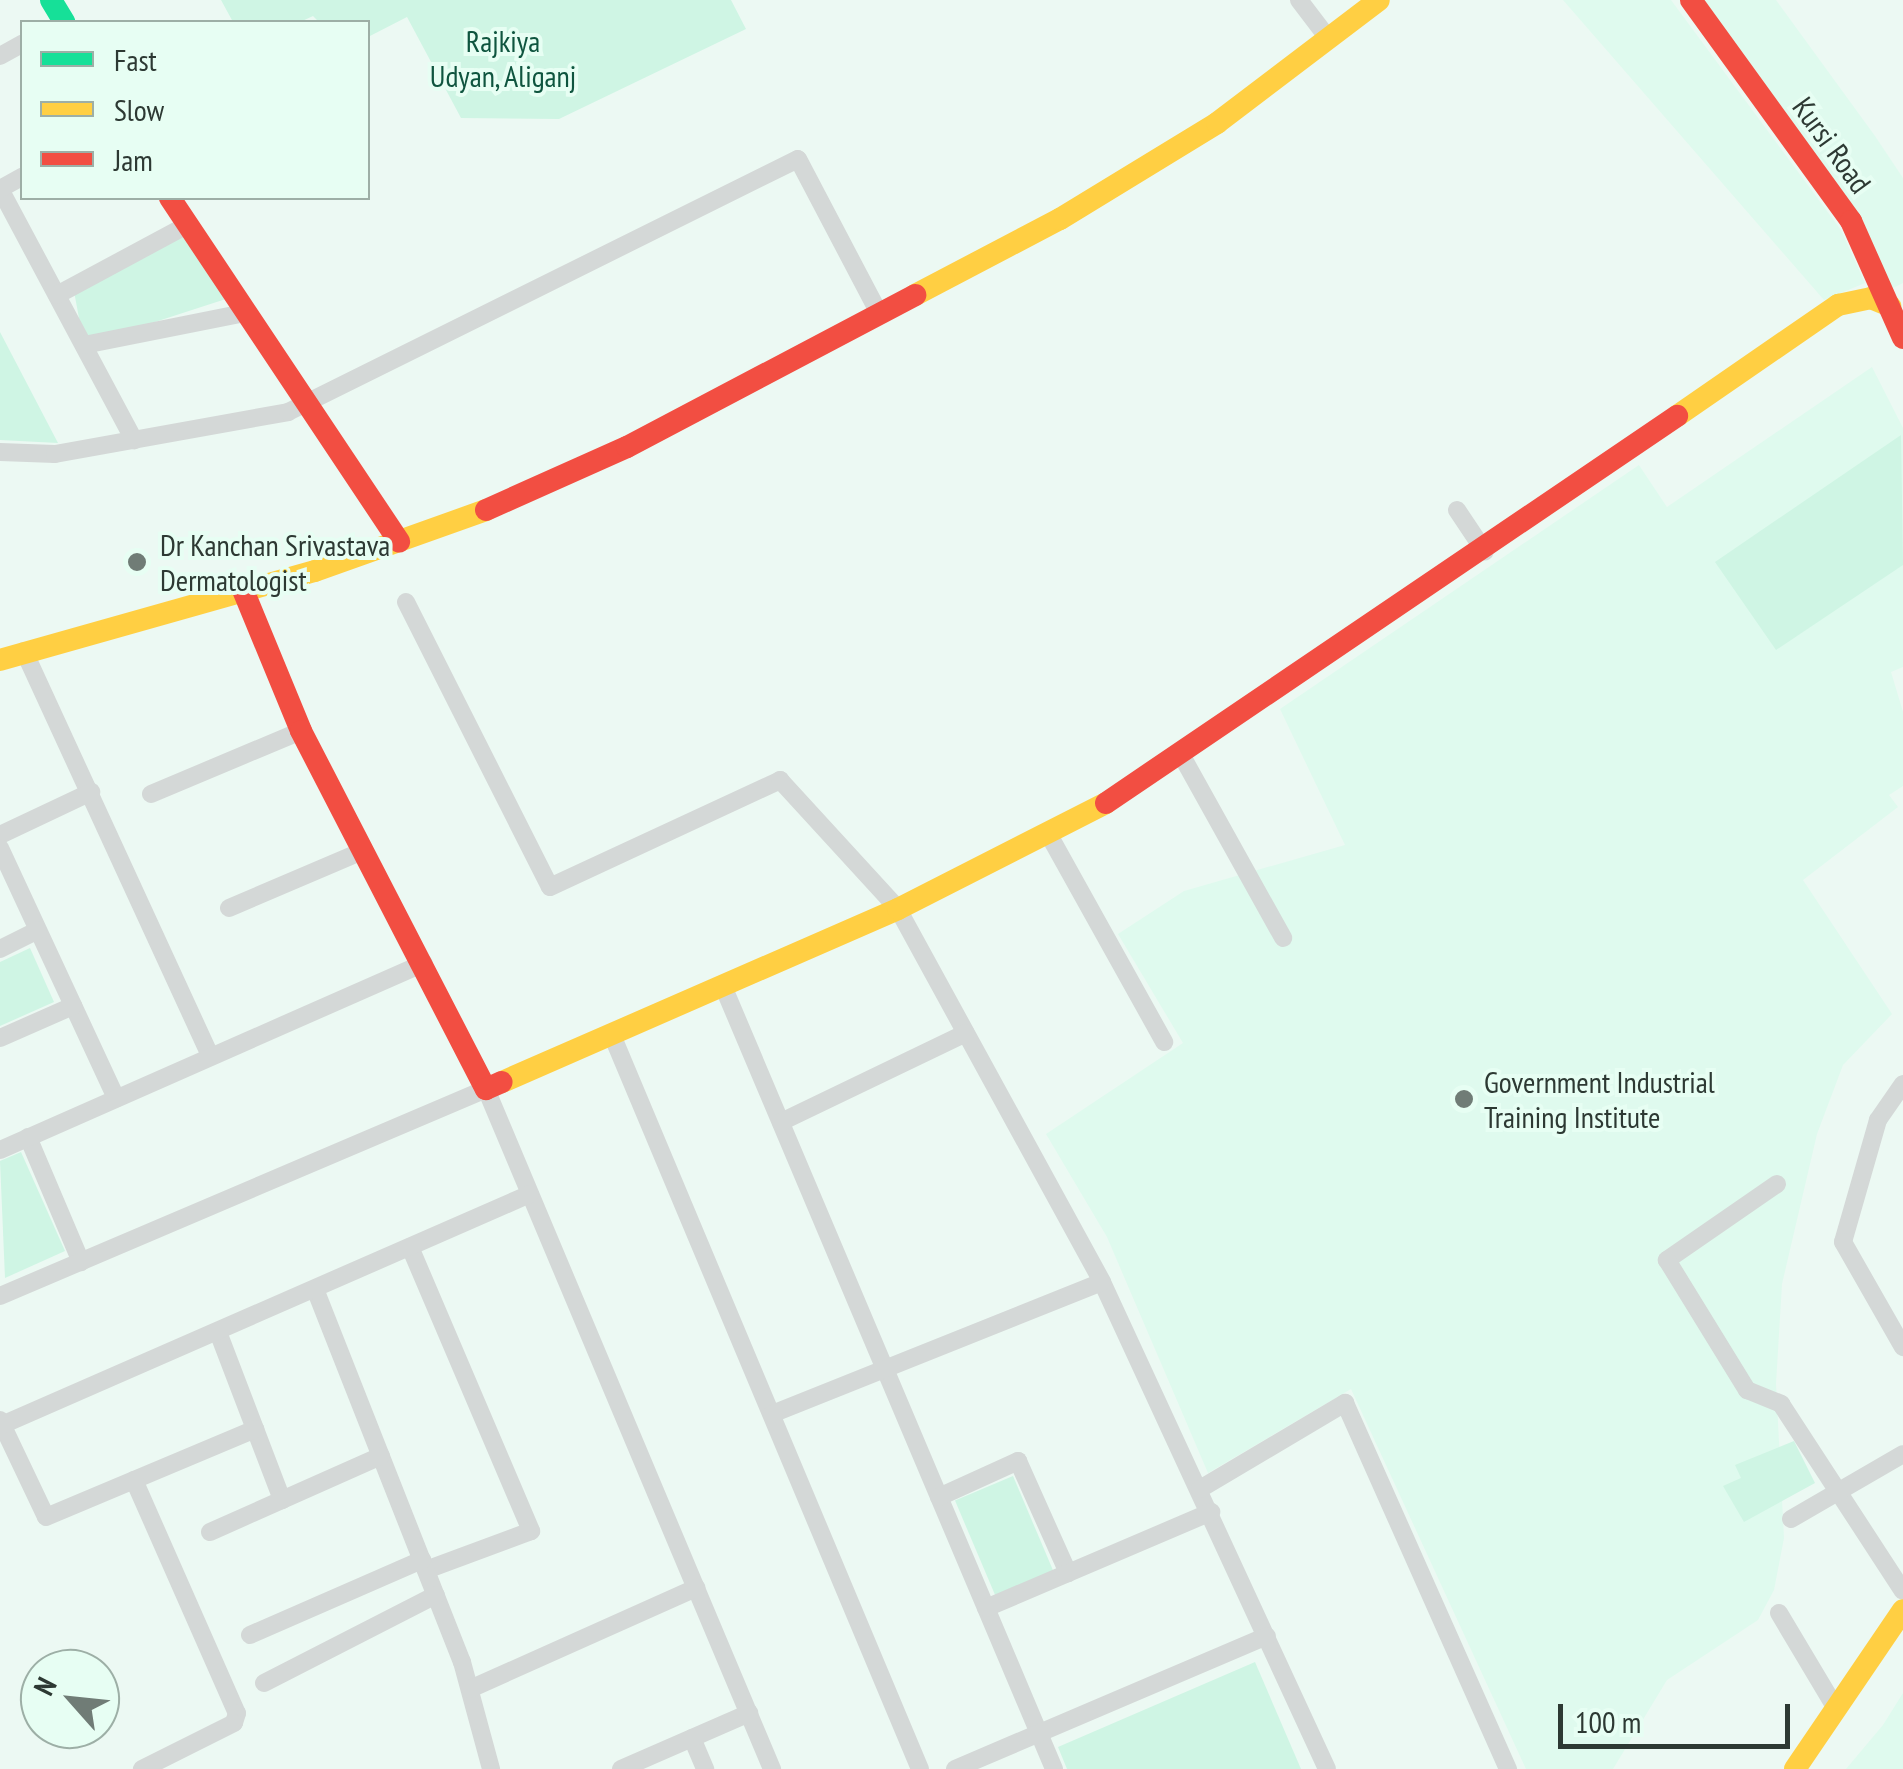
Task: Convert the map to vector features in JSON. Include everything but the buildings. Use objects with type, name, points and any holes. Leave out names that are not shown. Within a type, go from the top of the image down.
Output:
[{"type":"street","points":[[1300,0],[1328,38]]},
{"type":"street","points":[[0,660],[399,542],[626,447],[1060,219],[1216,124],[1379,0]]},
{"type":"street","name":"Kursi Road","points":[[1692,0],[1851,221],[1903,338]]},
{"type":"street","points":[[0,452],[56,454],[288,412],[798,159],[879,313]]},
{"type":"street","points":[[0,189],[134,440]]},
{"type":"street","points":[[171,200],[399,542]]},
{"type":"street","points":[[57,295],[187,224]]},
{"type":"street","points":[[0,1295],[724,986],[898,909],[1049,835],[1183,758],[1838,305],[1871,298],[1890,306]]},
{"type":"street","points":[[84,345],[244,313]]},
{"type":"street","points":[[1457,510],[1485,552]]},
{"type":"street","points":[[243,590],[301,731],[360,852],[424,962],[486,1090],[772,1769]]},
{"type":"street","points":[[406,602],[550,887],[780,780],[898,909],[1102,1282],[1327,1769]]},
{"type":"street","points":[[24,651],[210,1056]]},
{"type":"street","points":[[151,794],[301,731]]},
{"type":"street","points":[[1183,758],[1284,938]]},
{"type":"street","points":[[0,836],[91,792]]},
{"type":"street","points":[[1049,835],[1164,1042]]},
{"type":"street","points":[[0,848],[116,1098]]},
{"type":"street","points":[[229,908],[360,852]]},
{"type":"street","points":[[0,949],[38,930]]},
{"type":"street","points":[[0,1150],[424,962]]},
{"type":"street","points":[[724,986],[1054,1769]]},
{"type":"street","points":[[0,1038],[73,1006]]},
{"type":"street","points":[[781,1122],[966,1033]]},
{"type":"street","points":[[612,1035],[920,1769]]},
{"type":"street","points":[[1902,1342],[1842,1242],[1878,1120],[1903,1084]]},
{"type":"street","points":[[28,1137],[81,1262]]},
{"type":"street","points":[[1776,1184],[1666,1260],[1748,1390],[1782,1404],[1835,1494],[1903,1591]]},
{"type":"street","points":[[255,1429],[46,1518],[1,1423],[530,1194]]},
{"type":"street","points":[[250,1635],[424,1565],[531,1530],[410,1248]]},
{"type":"street","points":[[772,1414],[884,1365],[1102,1282]]},
{"type":"street","points":[[315,1290],[436,1595],[470,1689],[492,1769]]},
{"type":"street","points":[[218,1332],[282,1500]]},
{"type":"street","points":[[1200,1488],[1345,1404],[1508,1769]]},
{"type":"street","points":[[1791,1519],[1903,1454]]},
{"type":"street","points":[[210,1532],[381,1456]]},
{"type":"street","points":[[939,1497],[1018,1461],[1068,1573]]},
{"type":"street","points":[[134,1480],[236,1714],[234,1722],[142,1769]]},
{"type":"street","points":[[986,1608],[1211,1512]]},
{"type":"street","points":[[470,1689],[696,1588]]},
{"type":"street","points":[[264,1683],[436,1595]]},
{"type":"street","points":[[1795,1769],[1903,1610]]},
{"type":"street","points":[[1780,1613],[1835,1706]]},
{"type":"street","points":[[1808,1769],[1903,1630]]},
{"type":"street","points":[[955,1769],[1267,1636]]},
{"type":"street","points":[[621,1769],[749,1713]]},
{"type":"street","points":[[692,1738],[706,1769]]},
{"type":"street","points":[[184,1750],[192,1769]]},
{"type":"shaded area","points":[[1563,0],[1671,0],[1841,230],[1865,283],[1824,300]]},
{"type":"shaded area","points":[[1704,0],[1776,0],[1875,136],[1903,178],[1903,283],[1893,288]]},
{"type":"shaded area","name":"Government Industrial Training Institute","points":[[1872,367],[1903,428],[1903,667],[1891,672],[1903,712],[1903,786],[1889,795],[1898,807],[1803,880],[1892,1014],[1843,1065],[1817,1134],[1782,1284],[1776,1384],[1784,1538],[1774,1590],[1758,1620],[1667,1680],[1613,1769],[1526,1769],[1351,1389],[1208,1473],[1107,1237],[1046,1134],[1183,1043],[1118,934],[1184,891],[1345,845],[1280,709],[1639,465],[1667,507]]},
{"type":"shaded area","points":[[1903,1693],[1903,1769],[1846,1769],[1883,1725]]},
{"type":"green space","name":"Rajkiya Udyan, Aliganj","points":[[221,0],[731,0],[746,29],[559,119],[461,118],[407,17],[370,36],[370,20],[317,20],[313,16],[304,20],[232,20]]},
{"type":"green space","points":[[187,225],[232,297],[84,345],[73,286]]},
{"type":"green space","points":[[0,332],[58,443],[0,440]]},
{"type":"green space","points":[[1901,435],[1903,565],[1776,650],[1715,562]]},
{"type":"green space","points":[[30,948],[54,1002],[0,1026],[0,962]]},
{"type":"green space","points":[[21,1152],[65,1251],[5,1278],[0,1161]]},
{"type":"green space","points":[[1794,1441],[1815,1483],[1744,1522],[1723,1486],[1741,1478],[1735,1465]]},
{"type":"green space","points":[[1013,1476],[1054,1572],[996,1596],[955,1501]]},
{"type":"green space","points":[[1255,1662],[1301,1769],[1067,1769],[1058,1747]]},
{"type":"traffic: fast","points":[[51,0],[63,20]]},
{"type":"traffic: slow","points":[[915,295],[1060,219],[1217,123],[1379,0]]},
{"type":"traffic: slow","points":[[1677,416],[1838,305],[1871,298],[1890,306]]},
{"type":"traffic: slow","points":[[0,660],[315,571],[486,510]]},
{"type":"traffic: slow","points":[[502,1082],[898,909],[1106,803]]},
{"type":"traffic: slow","points":[[1795,1769],[1903,1610]]},
{"type":"traffic: jam","points":[[1691,0],[1851,221],[1903,338]]},
{"type":"traffic: jam","points":[[171,200],[399,542]]},
{"type":"traffic: jam","points":[[486,510],[627,447],[915,295]]},
{"type":"traffic: jam","points":[[1106,803],[1677,416]]},
{"type":"traffic: jam","points":[[243,590],[301,731],[486,1089],[502,1082]]},
{"type":"place","name":"Dr Kanchan Srivastava Dermatologist","points":[[137,562]]},
{"type":"place","name":"Government Industrial Training Institute","points":[[1464,1099]]}]
